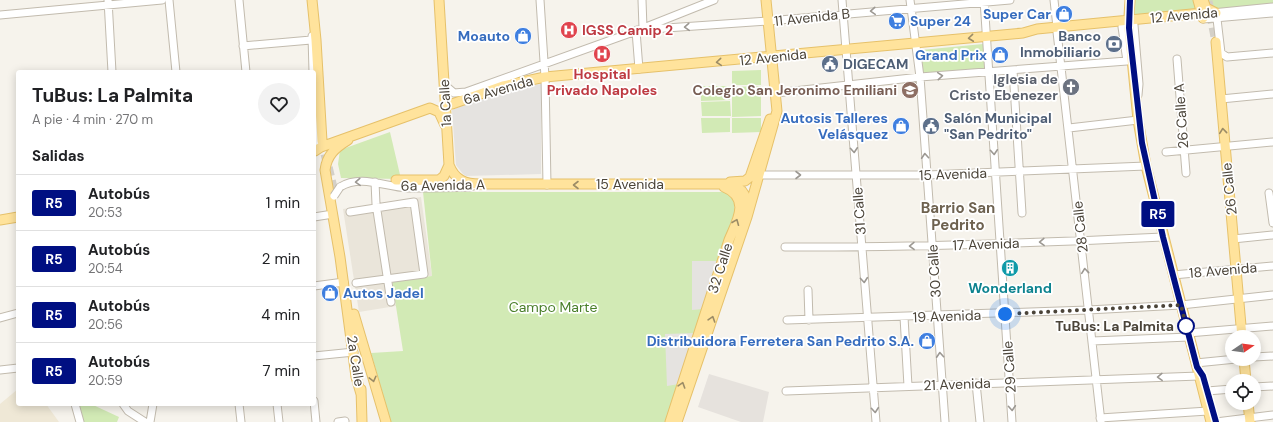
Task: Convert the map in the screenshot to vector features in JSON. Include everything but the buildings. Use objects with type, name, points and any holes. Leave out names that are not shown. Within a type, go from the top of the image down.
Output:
[{"type":"main road","points":[[312,0],[322,141]]},
{"type":"main road","name":"1a Calle","points":[[439,0],[449,165]]},
{"type":"main road","name":"32 Calle","points":[[677,422],[747,217],[757,179],[776,120],[776,93],[766,0]]},
{"type":"main road","points":[[1129,16],[1130,0]]},
{"type":"main road","points":[[1198,0],[1203,16]]},
{"type":"main road","points":[[1206,0],[1206,8],[1217,16]]},
{"type":"main road","name":"12 Avenida","points":[[545,77],[1203,16]]},
{"type":"main road","name":"12 Avenida","points":[[1057,30],[1128,27],[1203,16]]},
{"type":"main road","points":[[1128,27],[1138,120],[1146,166],[1211,422]]},
{"type":"main road","name":"26 Calle","points":[[1216,42],[1224,147],[1242,330]]},
{"type":"main road","name":"32 Calle","points":[[759,147],[770,116],[771,57]]},
{"type":"main road","points":[[506,78],[537,75],[545,77]]},
{"type":"main road","name":"6a Avenida","points":[[452,104],[503,86],[545,77]]},
{"type":"main road","points":[[316,150],[430,108],[439,112],[446,132]]},
{"type":"main road","points":[[316,150],[426,113]]},
{"type":"main road","name":"2a Calle","points":[[348,140],[334,148],[326,163],[325,170],[344,282],[356,377],[361,394]]},
{"type":"main road","points":[[757,179],[754,174],[759,147]]},
{"type":"main road","points":[[713,184],[743,182],[748,180],[751,176],[759,147]]},
{"type":"main road","points":[[396,180],[439,180],[444,176],[449,165],[460,180],[470,184],[480,184]]},
{"type":"main road","name":"6a Avenida A","points":[[480,184],[547,185]]},
{"type":"main road","name":"32 Calle","points":[[713,184],[731,185],[742,190],[747,200],[747,217]]},
{"type":"main road","name":"32 Calle","points":[[670,422],[719,268],[739,214],[739,201],[735,194],[728,189],[713,184]]},
{"type":"main road","name":"15 Avenida","points":[[547,185],[713,184]]},
{"type":"main road","name":"2a Calle","points":[[335,196],[354,314],[360,366],[361,394]]},
{"type":"main road","points":[[0,220],[16,216]]},
{"type":"main road","points":[[354,314],[386,422]]},
{"type":"main road","points":[[361,394],[362,422]]},
{"type":"street","points":[[0,15],[109,2],[162,0]]},
{"type":"street","points":[[169,0],[176,70]]},
{"type":"street","points":[[239,0],[246,70]]},
{"type":"street","points":[[540,0],[545,77],[547,185]]},
{"type":"street","points":[[639,69],[639,30],[642,0]]},
{"type":"street","points":[[444,81],[451,91],[459,94],[639,30],[714,0]]},
{"type":"street","name":"31 Calle","points":[[842,0],[876,422]]},
{"type":"street","name":"30 Calle","points":[[910,0],[920,77],[945,422]]},
{"type":"street","name":"11 Avenida B","points":[[639,30],[768,21],[843,13],[1010,0]]},
{"type":"street","name":"28 Calle","points":[[1054,0],[1100,420]]},
{"type":"street","name":"29 Calle","points":[[984,1],[1012,422]]},
{"type":"street","points":[[109,2],[112,70]]},
{"type":"street","name":"12 Avenida","points":[[1217,16],[1273,7]]},
{"type":"street","name":"12 Avenida","points":[[1203,16],[1273,13]]},
{"type":"street","points":[[1217,16],[1221,53],[1223,56],[1227,58],[1273,53]]},
{"type":"street","points":[[313,24],[311,40],[313,70]]},
{"type":"street","points":[[776,93],[920,77],[1127,61],[1128,27]]},
{"type":"street","points":[[244,46],[311,40]]},
{"type":"street","name":"26 Calle A","points":[[1177,59],[1186,173]]},
{"type":"street","points":[[1013,70],[1022,213]]},
{"type":"street","points":[[1220,99],[1273,94]]},
{"type":"street","points":[[316,120],[318,145],[316,148]]},
{"type":"street","points":[[1068,128],[1138,120]]},
{"type":"street","points":[[1166,152],[1273,142]]},
{"type":"street","name":"15 Avenida","points":[[757,179],[996,173],[1146,166]]},
{"type":"street","name":"6a Avenida A","points":[[333,211],[335,196],[340,187],[349,182],[375,182],[406,188],[470,187],[480,184]]},
{"type":"street","points":[[375,182],[376,208],[391,302]]},
{"type":"street","points":[[1269,193],[1273,223]]},
{"type":"street","points":[[350,212],[414,202],[424,274],[356,283]]},
{"type":"street","points":[[316,216],[333,211]]},
{"type":"street","points":[[1234,239],[1273,235]]},
{"type":"street","name":"17 Avenida","points":[[786,247],[932,246],[1163,237]]},
{"type":"street","name":"18 Avenida","points":[[1173,274],[1273,266]]},
{"type":"street","points":[[316,286],[344,282]]},
{"type":"street","points":[[808,290],[809,320]]},
{"type":"street","name":"19 Avenida","points":[[787,320],[904,318],[1088,310],[1181,305],[1273,296]]},
{"type":"street","points":[[0,318],[16,314]]},
{"type":"street","points":[[904,318],[908,386]]},
{"type":"street","points":[[1255,330],[1273,326]]},
{"type":"street","points":[[1092,341],[1225,334]]},
{"type":"street","points":[[316,356],[354,352]]},
{"type":"street","points":[[1261,357],[1273,356]]},
{"type":"street","name":"21 Avenida","points":[[786,391],[1096,379],[1197,369],[1225,362]]},
{"type":"street","points":[[0,370],[16,368]]},
{"type":"street","points":[[1197,369],[1203,376],[1216,422],[1273,415]]},
{"type":"street","points":[[976,383],[980,422]]},
{"type":"street","points":[[1261,387],[1273,386]]},
{"type":"street","points":[[1207,391],[1225,390]]},
{"type":"street","points":[[76,406],[80,422]]},
{"type":"street","points":[[124,406],[128,411],[145,422]]},
{"type":"street","points":[[150,422],[153,406]]},
{"type":"street","points":[[239,406],[241,422]]},
{"type":"street","points":[[277,406],[279,422]]},
{"type":"street","points":[[314,406],[316,422]]},
{"type":"street","points":[[1100,420],[1208,411]]},
{"type":"shaded area","points":[[541,84],[541,174],[466,176],[463,174],[456,165],[452,110],[502,89]]},
{"type":"shaded area","points":[[421,197],[432,276],[392,281],[396,306],[359,312],[343,209]]},
{"type":"shaded area","points":[[692,261],[718,261],[703,309],[692,310]]},
{"type":"shaded area","points":[[695,333],[679,384],[667,386],[665,334]]},
{"type":"shaded area","points":[[709,374],[769,392],[763,422],[741,422],[698,407]]},
{"type":"shaded area","points":[[16,391],[16,406],[47,406],[59,422],[0,422],[0,404]]},
{"type":"green space","points":[[1133,0],[1273,0],[1273,4],[1131,18]]},
{"type":"green space","points":[[983,44],[985,70],[923,75],[921,50]]},
{"type":"green space","points":[[761,70],[761,85],[732,85],[732,71]]},
{"type":"green space","points":[[701,86],[730,86],[730,100],[701,101]]},
{"type":"green space","points":[[761,86],[761,116],[732,117],[732,87]]},
{"type":"green space","points":[[730,101],[731,116],[702,116],[701,102]]},
{"type":"green space","points":[[701,118],[730,118],[730,132],[702,133]]},
{"type":"green space","points":[[732,118],[761,118],[761,132],[732,133]]},
{"type":"green space","points":[[390,132],[401,179],[341,178],[338,164],[340,150]]},
{"type":"green space","name":"Campo Marte","points":[[423,192],[724,192],[733,197],[735,210],[666,422],[391,422],[371,353],[403,351],[392,281],[432,276]]},
{"type":"green space","points":[[79,406],[95,406],[119,417],[117,422],[84,422]]},
{"type":"tunnel","points":[[1208,1],[1216,42]]},
{"type":"tunnel","points":[[322,141],[335,196]]},
{"type":"bus line","name":"R5","points":[[1130,0],[1129,25],[1136,100],[1146,166],[1197,367],[1203,376],[1216,422]]},
{"type":"place","name":"Super Car","points":[[1064,14]]},
{"type":"place","name":"Super 24","points":[[897,21]]},
{"type":"place","name":"IGSS Camip 2","points":[[569,30]]},
{"type":"place","name":"Moauto","points":[[523,36]]},
{"type":"place","name":"Banco Inmobiliario","points":[[1114,44]]},
{"type":"place","name":"Hospital Privado Napoles","points":[[602,54]]},
{"type":"place","name":"Grand Prix","points":[[1000,55]]},
{"type":"place","name":"DIGECAM","points":[[830,64]]},
{"type":"place","name":"Iglesia de Cristo Ebenezer","points":[[1071,87]]},
{"type":"place","name":"Colegio San Jeronimo Emiliani","points":[[910,90]]},
{"type":"place","name":"Autosis Talleres Velásquez","points":[[901,126]]},
{"type":"place","name":"Salón Municipal \"San Pedrito\"","points":[[931,126]]},
{"type":"place","name":"Wonderland","points":[[1010,268]]},
{"type":"place","name":"Autos Jadel","points":[[330,293]]},
{"type":"place","name":"TuBus: La Palmita","points":[[1186,326]]},
{"type":"place","name":"Distribuidora Ferretera San Pedrito S.A.","points":[[927,341]]},
{"type":"district","name":"Barrio San Pedrito","points":[[958,216]]},
{"type":"route","points":[[1005,314],[1181,305],[1186,326]]}]
